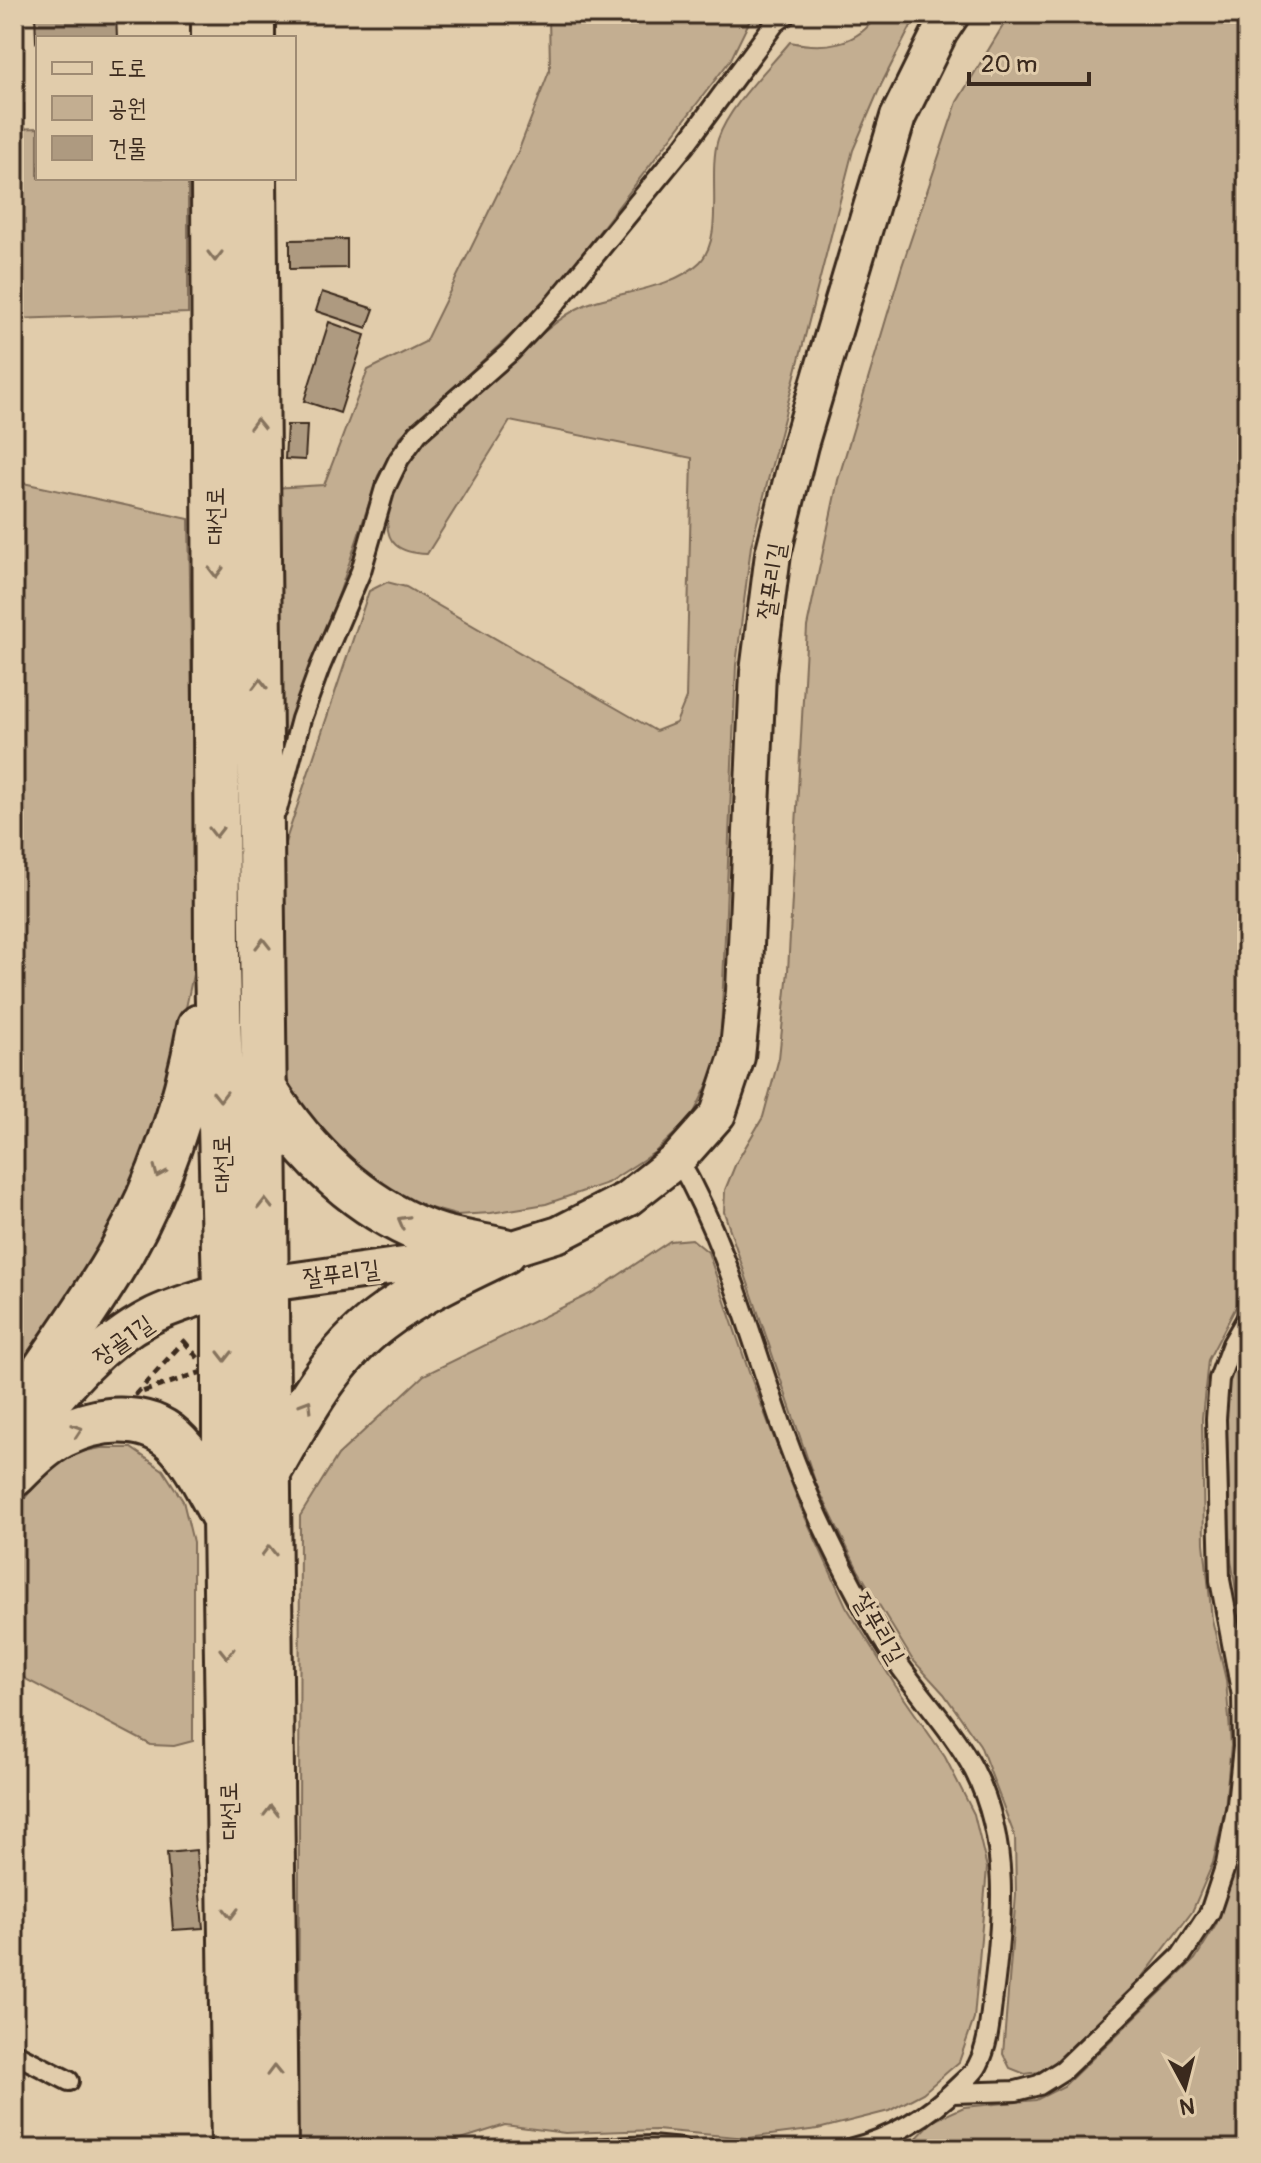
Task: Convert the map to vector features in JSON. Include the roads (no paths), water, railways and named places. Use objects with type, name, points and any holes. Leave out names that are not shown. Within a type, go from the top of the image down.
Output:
[{"type":"street","points":[[214,14],[214,36]]},
{"type":"street","points":[[252,14],[252,36]]},
{"type":"street","name":"잘푸리길","points":[[245,1286],[504,1251],[559,1234],[627,1199],[678,1159],[718,1114],[737,1057],[744,991],[758,672],[773,554],[800,445],[898,117],[952,14]]},
{"type":"street","name":"대선로","points":[[214,180],[217,962],[245,1286],[268,1472],[275,2149]]},
{"type":"street","name":"대선로","points":[[234,2149],[225,1519],[264,1089],[254,180]]},
{"type":"street","points":[[14,1416],[121,1253],[145,1207],[178,1127],[217,962]]},
{"type":"street","points":[[264,1089],[307,1149],[349,1188],[426,1233],[504,1251]]},
{"type":"street","points":[[268,1472],[312,1396],[345,1353],[378,1321],[433,1286],[504,1251]]},
{"type":"street","name":"장골1길","points":[[14,1450],[73,1377],[115,1340],[150,1317],[188,1301],[245,1286]]},
{"type":"street","points":[[14,1474],[32,1456],[62,1435],[97,1423],[121,1420],[149,1423],[173,1439],[181,1449],[198,1471],[225,1519]]},
{"type":"lane","points":[[262,872],[301,719],[361,571],[385,488],[399,459],[418,433],[511,351],[554,305],[685,145],[775,23],[787,14]]},
{"type":"lane","name":"잘푸리길","points":[[678,1159],[712,1223],[781,1429],[819,1518],[895,1659],[974,1770],[991,1814],[1001,1858],[1002,1905],[990,2023],[977,2068],[921,2119],[876,2142],[849,2149]]},
{"type":"lane","points":[[953,2093],[1016,2091],[1039,2085],[1063,2070],[1181,1956],[1210,1912],[1226,1864],[1243,1747],[1242,1696],[1220,1580],[1216,1419],[1219,1379],[1232,1344],[1247,1318]]},
{"type":"lane","points":[[14,2053],[69,2081]]},
{"type":"lane","points":[[587,2149],[651,2146],[682,2149]]}]
